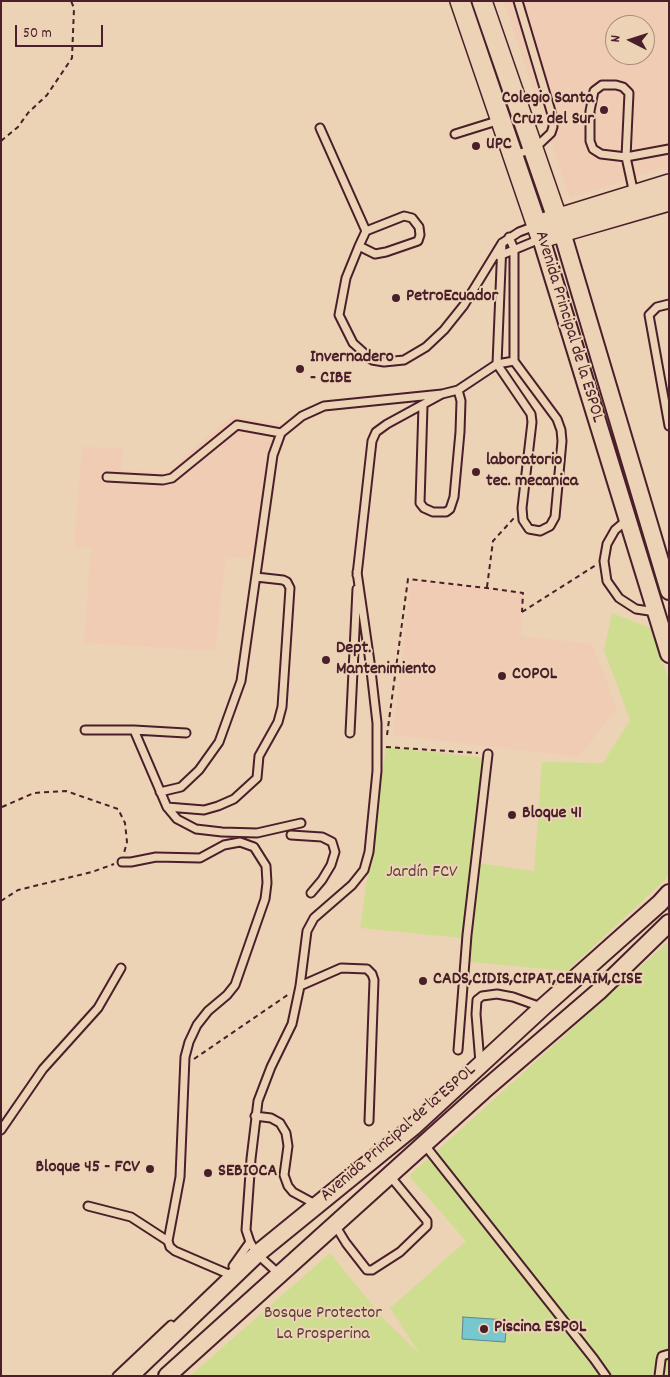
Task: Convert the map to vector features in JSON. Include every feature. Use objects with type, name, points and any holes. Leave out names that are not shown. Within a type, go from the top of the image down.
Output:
[{"type":"main road","name":"Avenida Principal de la ESPOL","points":[[460,1],[539,232]]},
{"type":"main road","name":"Avenida Principal de la ESPOL","points":[[482,1],[560,225]]},
{"type":"main road","points":[[539,232],[634,194],[669,184]]},
{"type":"main road","points":[[560,225],[669,201]]},
{"type":"street","name":"Avenida Principal de la ESPOL","points":[[560,225],[669,590]]},
{"type":"street","name":"Avenida Principal de la ESPOL","points":[[539,232],[669,654]]},
{"type":"street","name":"Avenida Principal de la ESPOL","points":[[130,1376],[254,1248],[318,1205],[412,1127],[669,893]]},
{"type":"street","name":"Avenida Principal de la ESPOL","points":[[167,1376],[424,1143],[598,992],[669,923]]},
{"type":"street","points":[[583,973],[598,992]]},
{"type":"street","points":[[468,1077],[483,1091]]},
{"type":"street","points":[[348,1179],[362,1199]]},
{"type":"street","points":[[164,1343],[179,1364]]},
{"type":"lane","points":[[513,155],[534,149],[551,134],[553,127],[553,118],[518,1]]},
{"type":"lane","points":[[634,194],[626,157],[628,93],[623,87],[616,85],[602,85],[594,91],[589,116],[590,141],[594,149],[600,154],[626,157],[669,149]]},
{"type":"lane","points":[[455,134],[501,119]]},
{"type":"lane","points":[[320,128],[366,230]]},
{"type":"lane","points":[[359,246],[375,254],[386,252],[418,241],[420,236],[419,227],[412,218],[404,216],[366,230],[359,246],[346,278],[339,315],[353,343],[372,360],[384,362],[404,360],[426,347],[444,330],[464,305],[502,243],[509,237],[539,232]]},
{"type":"lane","points":[[492,259],[514,249],[539,232]]},
{"type":"lane","points":[[502,243],[498,364],[531,414],[532,422],[522,508],[523,520],[529,529],[540,531],[550,526],[555,517],[562,441],[561,430],[557,419],[514,360],[514,249],[509,237]]},
{"type":"lane","points":[[669,304],[657,307],[649,315],[669,426]]},
{"type":"lane","points":[[160,792],[181,787],[199,770],[219,742],[241,681],[274,455],[281,433],[302,416],[324,406],[442,394],[458,390],[498,364],[514,360]]},
{"type":"lane","points":[[423,406],[420,503],[424,508],[434,512],[446,512],[450,509],[454,497],[460,432],[461,401],[458,390]]},
{"type":"lane","points":[[350,733],[357,572],[372,441],[376,432],[386,424],[423,406],[442,394]]},
{"type":"lane","points":[[108,477],[163,480],[172,478],[237,425],[281,433]]},
{"type":"lane","points":[[628,519],[615,530],[607,544],[604,561],[607,581],[619,598],[636,609],[656,612]]},
{"type":"lane","points":[[279,1274],[254,1248],[246,1230],[255,1116],[258,1101],[264,1083],[292,1024],[300,986],[307,931],[314,918],[352,886],[364,870],[369,852],[376,771],[377,723],[357,572]]},
{"type":"lane","points":[[167,806],[204,810],[218,806],[234,799],[257,778],[261,752],[275,729],[282,707],[290,588],[287,582],[283,580],[256,577]]},
{"type":"lane","points":[[85,730],[186,733]]},
{"type":"lane","points":[[134,730],[160,792],[167,806],[177,819],[196,829],[222,832],[257,833],[301,823]]},
{"type":"lane","points":[[458,1050],[467,935],[488,754]]},
{"type":"lane","points":[[291,835],[322,837],[332,842],[336,852],[332,865],[311,893]]},
{"type":"lane","points":[[122,862],[156,857],[200,858],[224,845],[240,842],[254,847],[266,866],[267,883],[265,899],[235,985],[227,995],[208,1011],[197,1025],[188,1042],[184,1066],[180,1177],[168,1240],[170,1247],[175,1251],[230,1274],[186,1311]]},
{"type":"lane","points":[[1,1130],[44,1069],[98,1008],[122,968]]},
{"type":"lane","points":[[300,986],[342,968],[367,969],[372,974],[374,980],[369,1121]]},
{"type":"lane","points":[[480,1065],[476,1014],[477,1000],[482,996],[497,994],[513,997],[542,1008]]},
{"type":"lane","points":[[255,1116],[271,1118],[280,1123],[286,1133],[288,1146],[284,1175],[288,1186],[293,1192],[318,1205]]},
{"type":"lane","points":[[424,1143],[606,1376]]},
{"type":"lane","points":[[335,1225],[364,1268],[370,1270],[400,1252],[427,1226],[427,1221],[389,1175]]},
{"type":"lane","points":[[88,1206],[132,1217],[168,1240]]},
{"type":"lane","points":[[117,1376],[179,1318]]},
{"type":"lane","points":[[659,1376],[662,1356],[669,1354]]},
{"type":"path","points":[[1,141],[18,127],[28,113],[47,95],[72,58],[74,8],[71,1]]},
{"type":"path","points":[[487,588],[493,541],[522,508]]},
{"type":"path","points":[[387,737],[408,579],[523,594],[522,612],[604,561]]},
{"type":"path","points":[[386,747],[488,754]]},
{"type":"path","points":[[1,901],[18,890],[92,872],[122,862],[127,842],[125,823],[118,810],[66,791],[34,793],[2,807]]},
{"type":"path","points":[[184,1066],[300,986]]},
{"type":"shaded area","name":"Colegio Santa Cruz del Sur","points":[[503,1],[669,1],[669,166],[570,198]]},
{"type":"shaded area","points":[[231,416],[282,424],[268,450],[255,550],[247,558],[226,557],[215,651],[84,643],[91,548],[74,547],[82,447],[123,448],[121,470],[166,473]]},
{"type":"shaded area","name":"COPOL","points":[[411,579],[523,593],[521,636],[592,644],[617,708],[579,757],[393,735]]},
{"type":"green space","name":"Jardín FCV","points":[[612,613],[653,629],[669,682],[669,873],[664,881],[567,971],[470,962],[472,934],[471,939],[360,928],[386,747],[488,758],[478,863],[534,871],[542,762],[603,763],[630,720],[604,650]]},
{"type":"green space","name":"Bosque Protector La Prosperina","points":[[669,941],[669,1376],[190,1376],[330,1253],[381,1316],[420,1354],[390,1308],[466,1241],[409,1176]]},
{"type":"water","name":"Piscina ESPOL","points":[[463,1317],[507,1320],[505,1342],[462,1339]]},
{"type":"place","name":"Colegio Santa Cruz del Sur","points":[[604,110]]},
{"type":"place","name":"UPC","points":[[476,146]]},
{"type":"place","name":"PetroEcuador","points":[[396,298]]},
{"type":"place","name":"Invernadero - CIBE","points":[[300,369]]},
{"type":"place","name":"laboratorio tec. mecanica","points":[[476,472]]},
{"type":"place","name":"Dept. Mantenimiento","points":[[326,660]]},
{"type":"place","name":"COPOL","points":[[502,676]]},
{"type":"place","name":"Bloque 41","points":[[512,815]]},
{"type":"place","name":"CADS,CIDIS,CIPAT,CENAIM,CISE","points":[[423,981]]},
{"type":"place","name":"Bloque 45 - FCV","points":[[150,1169]]},
{"type":"place","name":"SEBIOCA","points":[[208,1173]]},
{"type":"place","name":"Piscina ESPOL","points":[[484,1329]]}]
